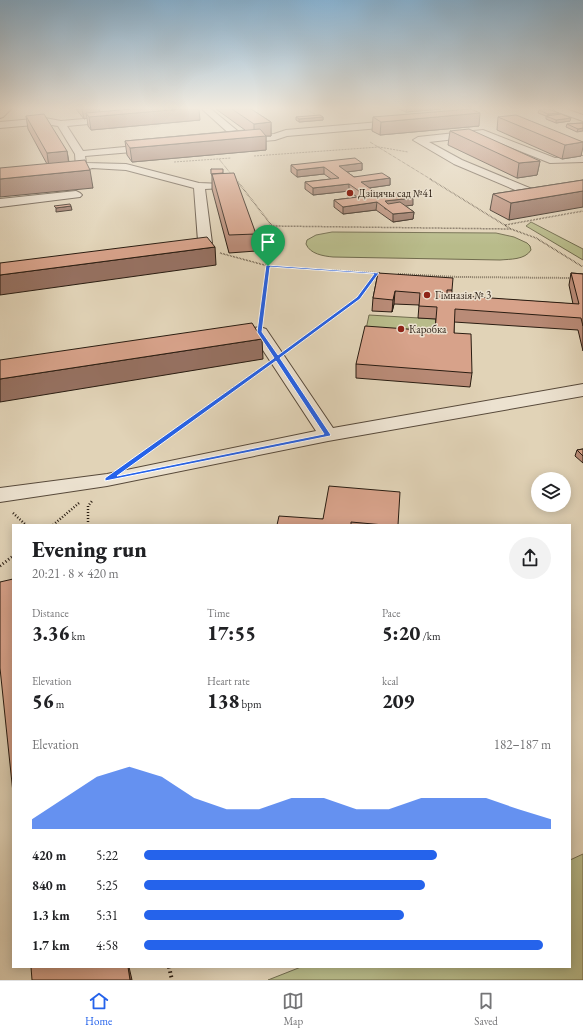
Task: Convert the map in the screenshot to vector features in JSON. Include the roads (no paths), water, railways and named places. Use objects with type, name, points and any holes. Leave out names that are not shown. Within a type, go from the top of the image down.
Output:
[{"type":"street","points":[[80,155],[82,169]]},
{"type":"street","points":[[445,155],[458,162],[531,193],[583,184]]},
{"type":"street","points":[[537,155],[554,162],[583,159]]},
{"type":"street","points":[[0,178],[82,169],[90,165],[126,167],[200,186],[219,186]]},
{"type":"street","points":[[200,186],[203,243]]},
{"type":"street","points":[[0,203],[76,195]]},
{"type":"street","points":[[212,340],[260,332],[328,435]]},
{"type":"street","points":[[0,495],[107,480],[328,435],[583,390]]},
{"type":"place","name":"Дзіцячы сад №41","points":[[350,193]]},
{"type":"place","name":"Гімназія № 3","points":[[427,295]]},
{"type":"place","name":"Каробка","points":[[401,329]]}]
